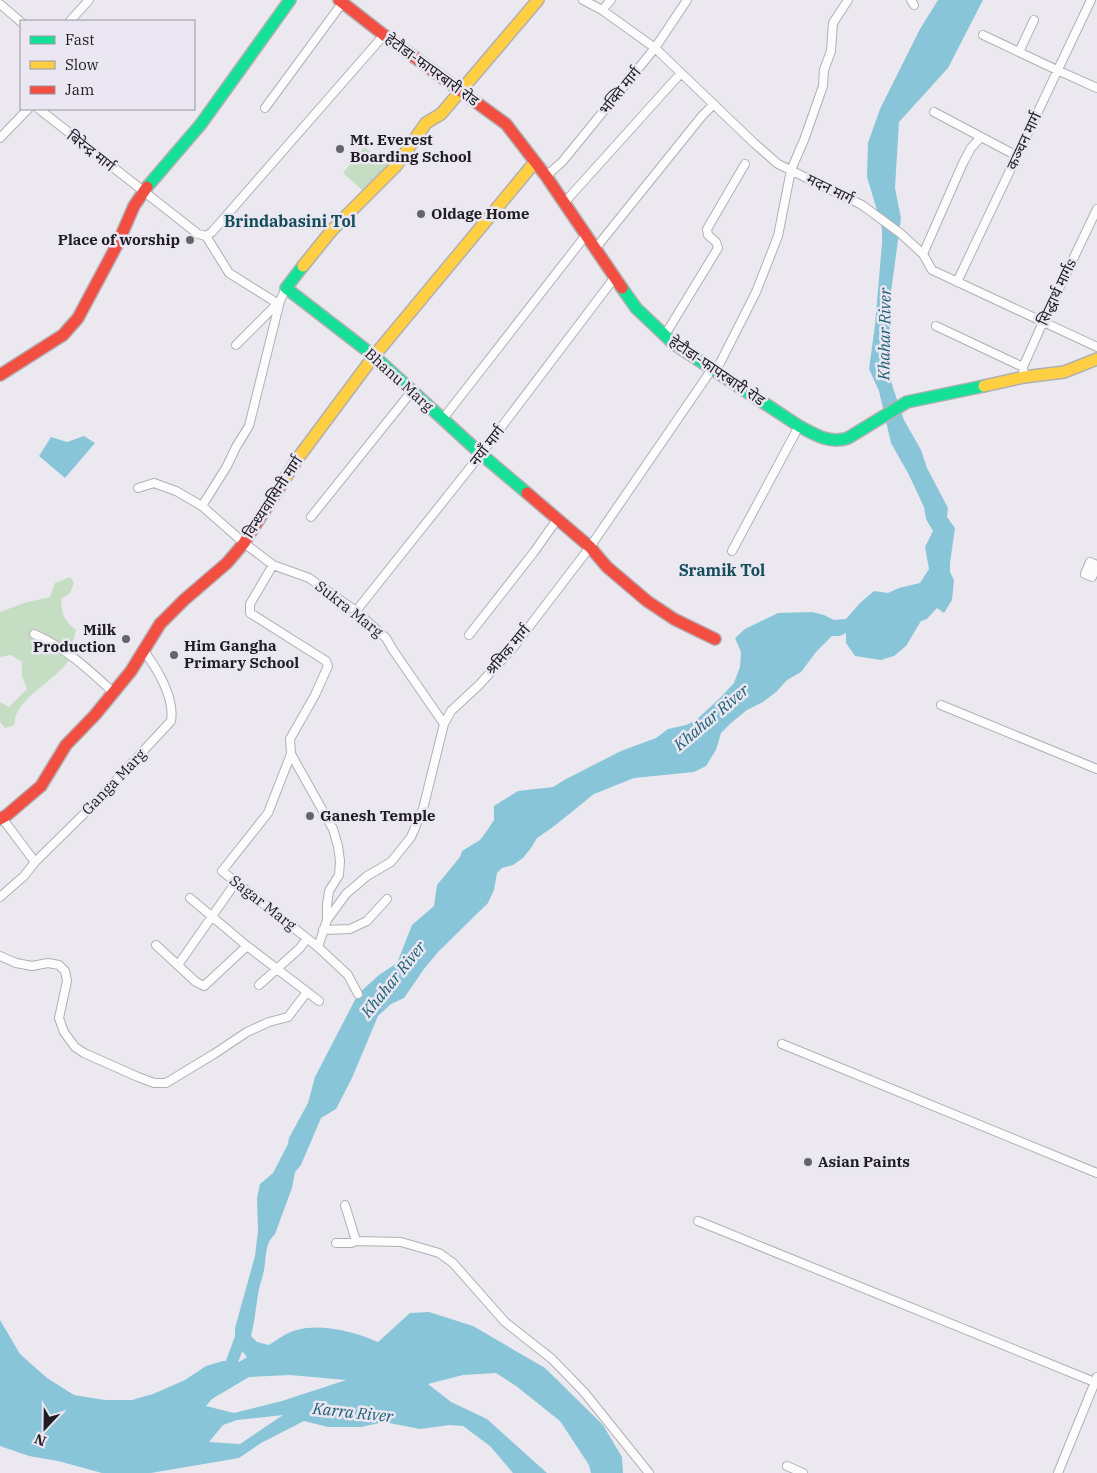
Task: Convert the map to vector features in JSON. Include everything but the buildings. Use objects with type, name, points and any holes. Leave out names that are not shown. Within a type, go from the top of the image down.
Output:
[{"type":"main road","points":[[0,375],[63,335],[78,318],[117,245],[134,206],[143,192],[201,124],[290,0]]},
{"type":"main road","points":[[286,288],[332,230],[396,166],[426,123],[441,114],[538,0]]},
{"type":"main road","name":"हेटौडा-फापरबारी रोड","points":[[341,1],[384,35],[506,124],[546,176],[636,308],[664,335],[674,344],[798,426],[817,436],[838,441],[848,438],[907,402],[1023,372],[1064,372],[1097,359]]},
{"type":"main road","name":"विन्ध्यवासिनी मार्ग","points":[[1,819],[7,816],[41,786],[66,745],[95,715],[131,671],[160,624],[226,563],[244,543],[298,458],[374,356],[535,162]]},
{"type":"main road","name":"Bhanu Marg","points":[[286,288],[374,356],[442,420],[558,518],[590,547],[608,567],[647,601],[674,619],[715,639]]},
{"type":"street","points":[[71,20],[89,0]]},
{"type":"street","name":"मदन मार्ग","points":[[582,0],[602,10],[655,48],[778,164],[862,205],[900,233],[923,254],[932,270],[1097,347]]},
{"type":"street","points":[[602,10],[611,0]]},
{"type":"street","name":"भक्ति मार्ग","points":[[546,176],[562,162],[655,48],[687,0]]},
{"type":"street","name":"श्रमिक मार्ग","points":[[318,947],[327,920],[346,894],[367,876],[391,862],[412,837],[423,809],[444,724],[451,712],[512,649],[590,547],[714,370],[756,292],[778,236],[791,170],[823,86],[824,70],[830,51],[833,23],[848,0]]},
{"type":"street","name":"कञ्चन मार्ग","points":[[957,282],[1090,0]]},
{"type":"street","points":[[265,108],[341,1]]},
{"type":"street","points":[[0,4],[20,21]]},
{"type":"street","points":[[1019,52],[1034,20]]},
{"type":"street","points":[[279,302],[229,273],[206,236],[212,232],[384,35]]},
{"type":"street","points":[[983,35],[1097,88]]},
{"type":"street","points":[[564,203],[681,73]]},
{"type":"street","points":[[595,249],[702,116],[714,104]]},
{"type":"street","points":[[0,138],[27,110]]},
{"type":"street","name":"बिरेन्द्र मार्ग","points":[[40,110],[198,234],[206,236]]},
{"type":"street","points":[[934,112],[1017,156]]},
{"type":"street","points":[[923,254],[963,163],[971,148],[981,137]]},
{"type":"street","points":[[664,335],[718,248],[716,242],[708,234],[707,229],[745,164]]},
{"type":"street","name":"सिद्धार्थ मार्गs","points":[[1023,372],[1043,322],[1097,209]]},
{"type":"street","points":[[442,420],[586,235]]},
{"type":"street","name":"नयाँ मार्ग","points":[[356,611],[481,454],[615,277]]},
{"type":"street","points":[[202,506],[249,426],[279,302],[286,288]]},
{"type":"street","points":[[236,345],[279,302]]},
{"type":"street","points":[[936,326],[1023,372]]},
{"type":"street","points":[[311,517],[412,391]]},
{"type":"street","points":[[732,551],[798,426]]},
{"type":"street","name":"Sukra Marg","points":[[138,488],[154,483],[176,491],[202,506],[244,543],[273,565],[309,578],[356,611],[386,638],[444,724]]},
{"type":"street","points":[[468,635],[534,552],[558,518]]},
{"type":"street","points":[[273,565],[250,604],[250,613],[326,661],[328,666],[315,695],[290,739],[290,754],[333,829],[338,846],[339,876],[329,891],[327,920]]},
{"type":"street","points":[[34,634],[54,643],[80,662],[113,692]]},
{"type":"street","name":"Ganga Marg","points":[[0,897],[24,876],[35,862],[172,721],[173,711],[170,699],[153,662],[143,650]]},
{"type":"street","points":[[941,705],[1097,769]]},
{"type":"street","name":"Sagar Marg","points":[[290,754],[268,813],[222,871],[307,938],[348,974],[358,994]]},
{"type":"street","points":[[1,819],[35,862]]},
{"type":"street","points":[[178,965],[236,882]]},
{"type":"street","points":[[190,898],[247,946],[319,1001]]},
{"type":"street","points":[[323,930],[350,929],[366,921],[387,899]]},
{"type":"street","points":[[259,985],[300,948],[307,938]]},
{"type":"street","points":[[156,945],[196,982],[204,986],[247,946]]},
{"type":"street","points":[[0,956],[16,963],[32,966],[48,963],[59,965],[65,971],[67,980],[59,1018],[64,1032],[75,1048],[154,1083],[166,1083],[247,1032],[288,1017],[307,992]]},
{"type":"street","points":[[782,1044],[1097,1173]]},
{"type":"street","points":[[345,1206],[356,1241]]},
{"type":"street","points":[[698,1221],[1096,1381],[1058,1473]]},
{"type":"street","points":[[336,1243],[356,1241],[401,1242],[438,1253],[453,1263],[505,1322],[552,1359],[584,1392],[649,1473]]},
{"type":"street","points":[[787,1466],[803,1473]]},
{"type":"green space","points":[[364,147],[390,164],[364,192],[343,173]]},
{"type":"green space","points":[[70,577],[74,583],[70,593],[61,599],[64,616],[68,623],[76,630],[70,658],[57,674],[21,706],[16,714],[14,725],[5,728],[0,722],[0,702],[9,707],[27,689],[22,676],[22,662],[11,655],[0,657],[0,612],[24,603],[50,597],[55,583]]},
{"type":"water","name":"Karra River","points":[[938,0],[983,0],[948,68],[899,122],[895,188],[901,218],[888,315],[890,328],[884,347],[893,388],[904,420],[921,450],[927,468],[948,508],[947,517],[955,528],[950,563],[950,572],[954,580],[952,600],[944,613],[937,608],[927,619],[921,621],[906,646],[894,656],[881,660],[855,656],[846,643],[846,633],[840,636],[832,636],[816,652],[801,672],[787,680],[763,702],[747,710],[721,733],[716,750],[706,766],[694,772],[634,778],[594,794],[537,838],[523,858],[513,865],[502,868],[497,873],[494,890],[488,903],[439,951],[404,998],[391,1004],[378,1016],[352,1078],[336,1109],[321,1118],[301,1165],[295,1172],[292,1188],[275,1234],[271,1238],[266,1251],[264,1273],[259,1289],[251,1336],[257,1342],[269,1345],[293,1331],[307,1328],[328,1328],[349,1332],[378,1342],[410,1313],[429,1312],[473,1326],[545,1368],[603,1425],[622,1457],[623,1473],[591,1473],[589,1465],[560,1421],[516,1386],[496,1373],[463,1375],[428,1384],[451,1402],[487,1419],[547,1473],[513,1473],[490,1446],[463,1426],[450,1425],[420,1429],[384,1422],[361,1427],[328,1427],[304,1421],[261,1443],[239,1458],[151,1473],[102,1473],[58,1461],[29,1456],[0,1446],[0,1320],[20,1354],[47,1378],[74,1395],[105,1400],[132,1400],[153,1394],[185,1380],[206,1366],[223,1361],[239,1362],[247,1357],[235,1342],[235,1328],[255,1256],[258,1231],[257,1198],[260,1184],[273,1173],[288,1144],[289,1138],[308,1103],[315,1077],[358,994],[379,975],[397,963],[412,925],[434,906],[437,885],[460,857],[462,851],[480,840],[494,820],[494,806],[518,791],[553,787],[621,751],[656,738],[668,729],[686,725],[696,720],[734,683],[740,667],[741,652],[735,638],[745,629],[778,613],[812,612],[834,620],[846,619],[874,591],[888,593],[920,583],[929,569],[925,547],[933,531],[926,519],[924,507],[909,475],[891,443],[879,391],[869,369],[875,325],[882,229],[867,177],[868,143],[880,109],[920,29]],"holes":[[[290,1375],[346,1380],[282,1401],[234,1413],[206,1406],[212,1399],[249,1377]],[[283,1415],[240,1444],[209,1442],[223,1425],[237,1420]]]},
{"type":"water","points":[[84,436],[95,443],[65,478],[39,456],[51,437],[67,442]]},
{"type":"waterway","name":"Khahar River","points":[[221,1372],[230,1367],[244,1329]]},
{"type":"traffic: fast","points":[[147,187],[201,124],[290,0]]},
{"type":"traffic: fast","points":[[303,266],[286,288],[374,356],[481,454],[527,493]]},
{"type":"traffic: fast","points":[[622,288],[636,308],[674,344],[799,426],[823,438],[835,440],[848,438],[907,402],[984,386]]},
{"type":"traffic: slow","points":[[303,266],[332,230],[396,166],[426,123],[441,114],[538,0]]},
{"type":"traffic: slow","points":[[279,488],[298,458],[374,356],[535,162]]},
{"type":"traffic: slow","points":[[984,386],[1024,377],[1064,372],[1097,359]]},
{"type":"traffic: jam","points":[[339,0],[506,124],[546,176],[622,288]]},
{"type":"traffic: jam","points":[[0,375],[63,335],[78,318],[117,245],[134,206],[147,187]]},
{"type":"traffic: jam","points":[[0,819],[41,786],[66,745],[95,715],[131,671],[160,624],[184,600],[227,563],[244,543],[279,488]]},
{"type":"traffic: jam","points":[[527,493],[590,547],[607,567],[647,601],[674,619],[715,639]]},
{"type":"place","name":"Mt. Everest Boarding School","points":[[340,149]]},
{"type":"place","name":"Oldage Home","points":[[421,214]]},
{"type":"place","name":"Place of worship","points":[[190,240]]},
{"type":"place","name":"Milk Production","points":[[126,639]]},
{"type":"place","name":"Him Gangha Primary School","points":[[174,655]]},
{"type":"place","name":"Ganesh Temple","points":[[310,816]]},
{"type":"place","name":"Asian Paints","points":[[808,1162]]},
{"type":"district","name":"Brindabasini Tol","points":[[290,221]]},
{"type":"district","name":"Sramik Tol","points":[[722,570]]}]
